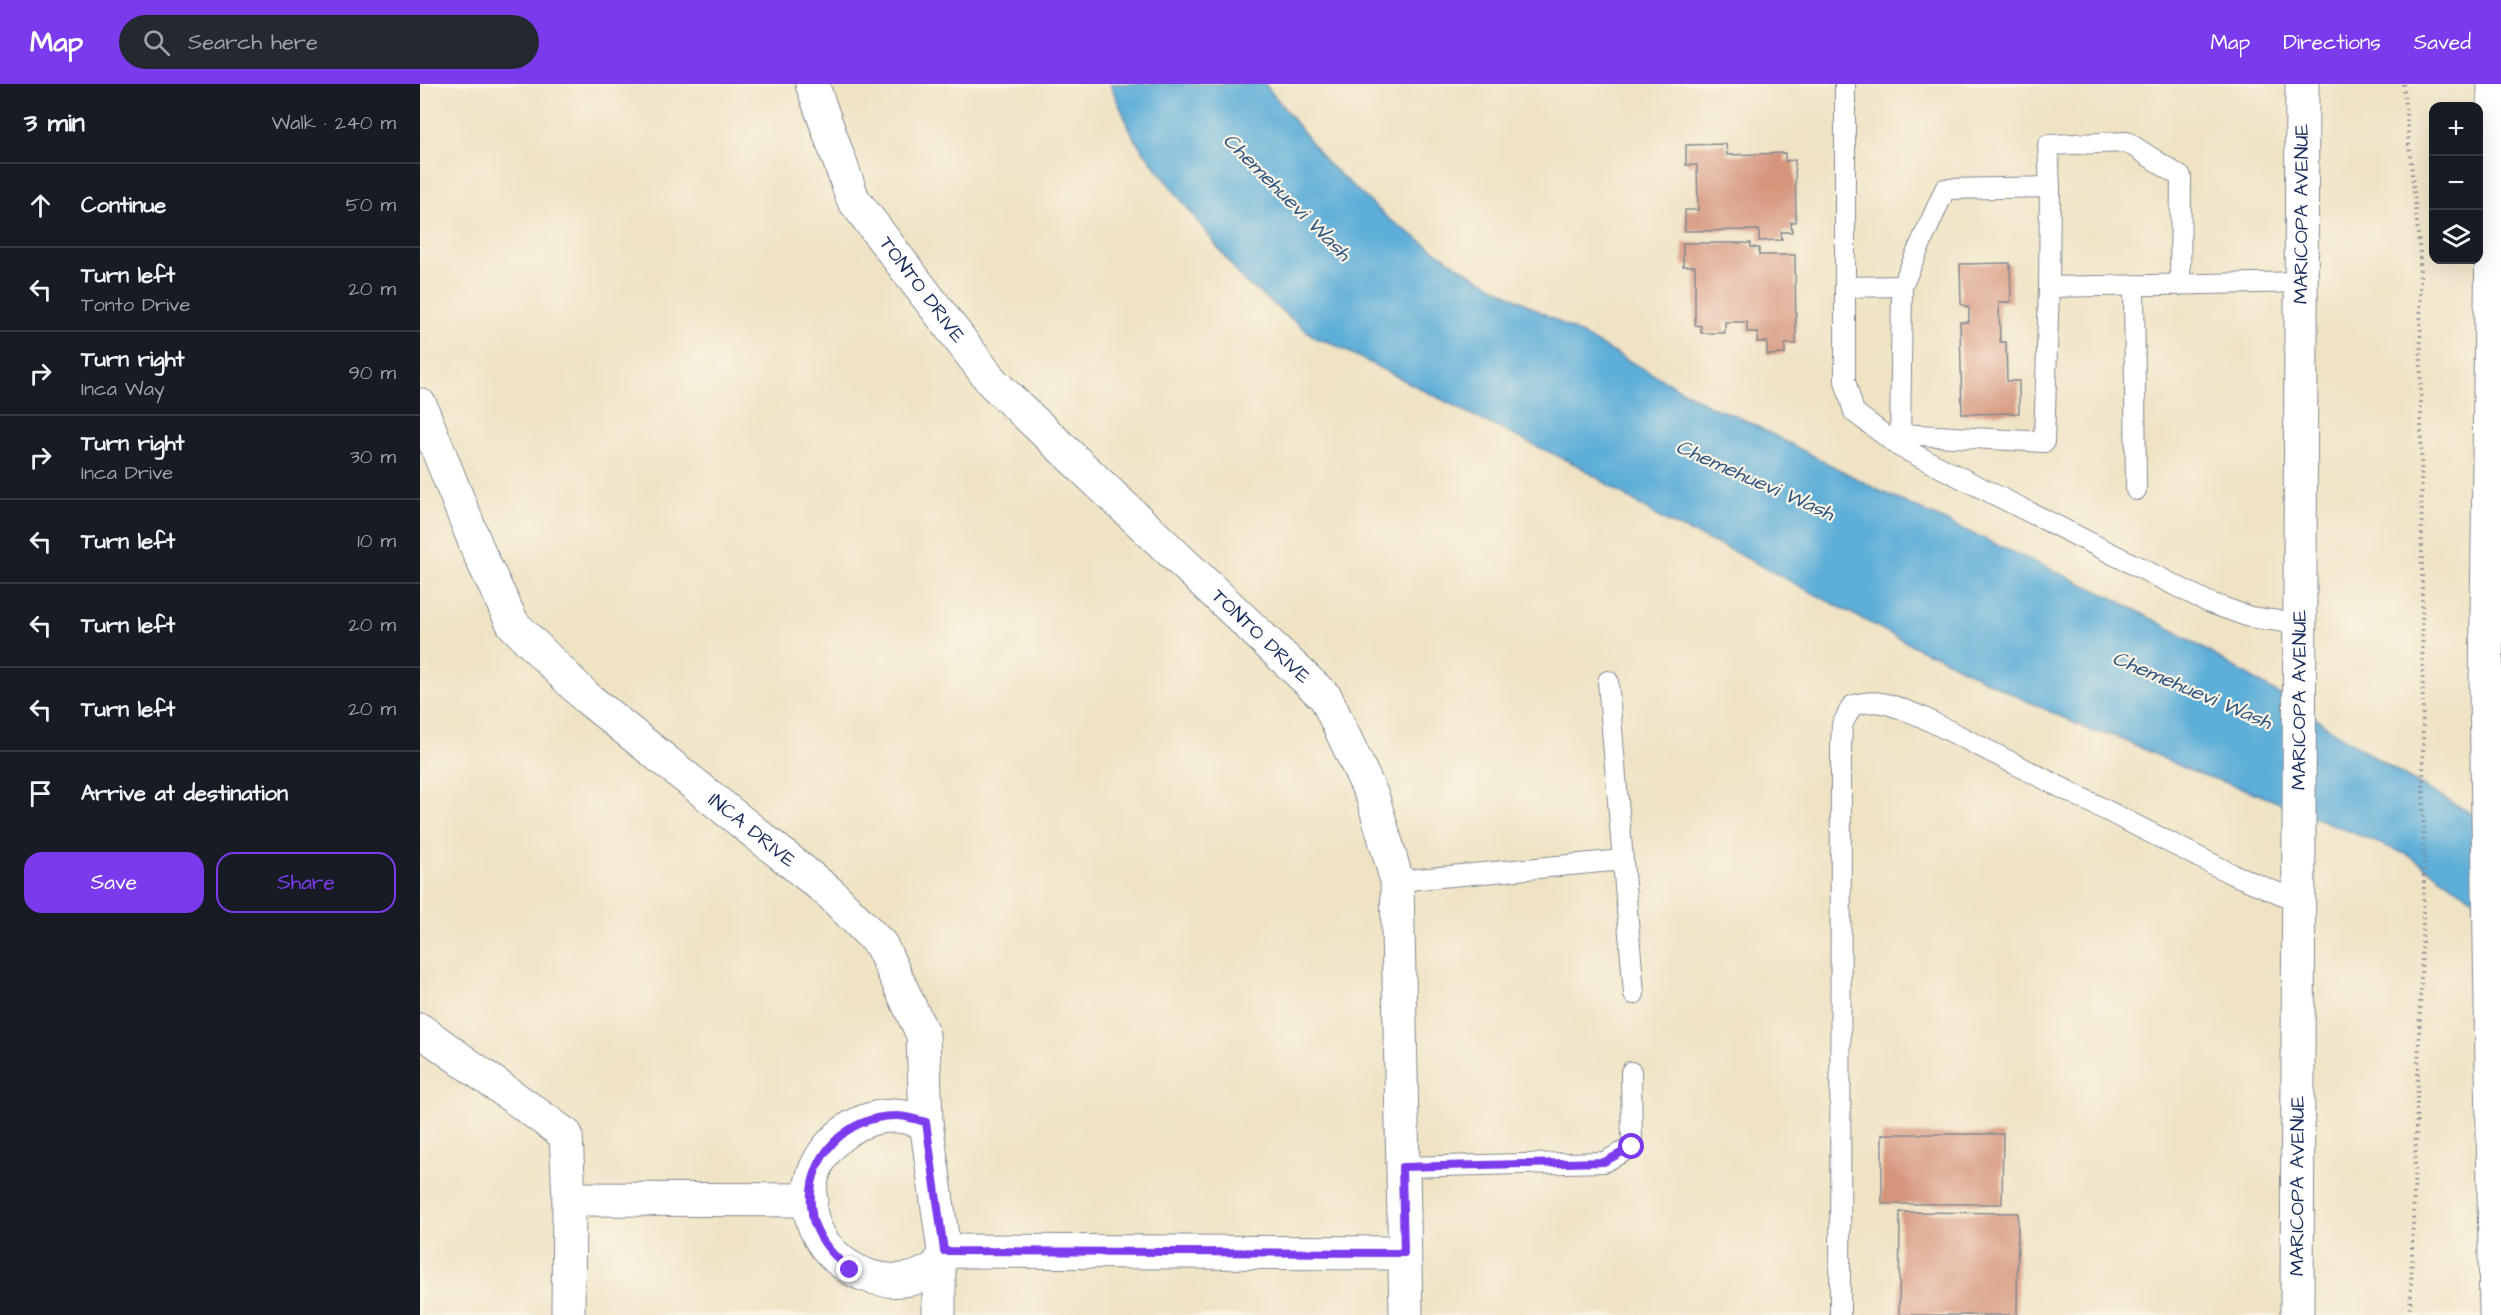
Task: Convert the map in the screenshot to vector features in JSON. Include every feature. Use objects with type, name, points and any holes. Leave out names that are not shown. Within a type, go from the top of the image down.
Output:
[{"type":"main road","name":"TONTO DRIVE","points":[[812,84],[853,199],[993,383],[1326,698],[1373,798],[1397,881],[1406,1315]]},
{"type":"main road","name":"MARICOPA AVENUE","points":[[2297,1315],[2302,84]]},
{"type":"main road","points":[[2494,84],[2486,691],[2496,1315]]},
{"type":"main road","name":"INCA DRIVE","points":[[420,405],[480,555],[513,624],[587,698],[830,893],[881,945],[923,1035],[926,1122],[941,1259],[939,1315]]},
{"type":"main road","points":[[420,1030],[566,1135],[569,1199],[568,1315]]},
{"type":"main road","points":[[926,1122],[896,1115],[865,1120],[838,1136],[819,1160],[810,1190],[813,1221],[827,1249],[850,1270],[880,1280],[911,1279],[941,1259],[1404,1253]]},
{"type":"main road","points":[[569,1199],[811,1200]]},
{"type":"lane","points":[[1845,84],[1845,381],[1854,412],[1900,440],[2210,603],[2250,617],[2300,624]]},
{"type":"lane","points":[[1900,440],[2044,442],[2049,287],[2048,145],[2127,142],[2181,177],[2180,285]]},
{"type":"lane","points":[[1900,440],[1902,286],[1945,189],[2050,187]]},
{"type":"lane","points":[[2049,287],[2302,282]]},
{"type":"lane","points":[[1845,287],[1902,286]]},
{"type":"lane","points":[[2134,286],[2136,490]]},
{"type":"lane","points":[[1608,681],[1634,994]]},
{"type":"lane","points":[[1840,1315],[1841,746],[1842,725],[1852,706],[1867,702],[1882,702],[1920,716],[2232,874],[2298,901]]},
{"type":"lane","points":[[1397,881],[1623,860]]},
{"type":"lane","points":[[1402,1167],[1604,1162],[1632,1147],[1631,1072]]},
{"type":"path","points":[[2403,84],[2421,278],[2424,886],[2410,1315]]},
{"type":"water","name":"Chemehuevi Wash","points":[[1110,84],[1265,84],[1327,163],[1389,219],[1461,268],[1714,408],[1737,416],[1884,493],[2111,597],[2169,628],[2300,707],[2336,733],[2406,777],[2501,830],[2501,918],[2408,855],[2245,789],[2191,771],[2115,736],[2094,732],[2008,692],[1936,655],[1927,653],[1731,550],[1663,520],[1579,466],[1492,425],[1329,342],[1317,339],[1243,280],[1135,140]]},
{"type":"building","points":[[1726,144],[1727,155],[1785,153],[1785,161],[1795,160],[1796,222],[1791,222],[1792,232],[1781,232],[1782,240],[1759,241],[1759,230],[1685,231],[1685,210],[1698,210],[1697,165],[1686,165],[1686,145]]},
{"type":"building","points":[[1683,243],[1751,243],[1751,247],[1759,248],[1759,255],[1795,255],[1796,344],[1785,344],[1785,354],[1767,355],[1767,342],[1757,342],[1758,332],[1747,332],[1747,322],[1725,322],[1725,333],[1701,333],[1701,326],[1695,325],[1695,266],[1683,266]]},
{"type":"building","points":[[2010,263],[2011,302],[1999,302],[2000,342],[2006,342],[2007,381],[2019,381],[2019,413],[1962,414],[1960,322],[1969,322],[1969,308],[1961,304],[1960,264]]},
{"type":"building","points":[[1882,1134],[2003,1134],[2002,1204],[1882,1204]]},
{"type":"building","points":[[1900,1212],[2018,1213],[2017,1315],[1899,1315]]},
{"type":"route","points":[[850,1270],[827,1249],[813,1221],[810,1190],[819,1160],[838,1136],[865,1120],[896,1115],[926,1122],[944,1251],[1404,1253],[1402,1167],[1604,1162],[1632,1147]]}]
